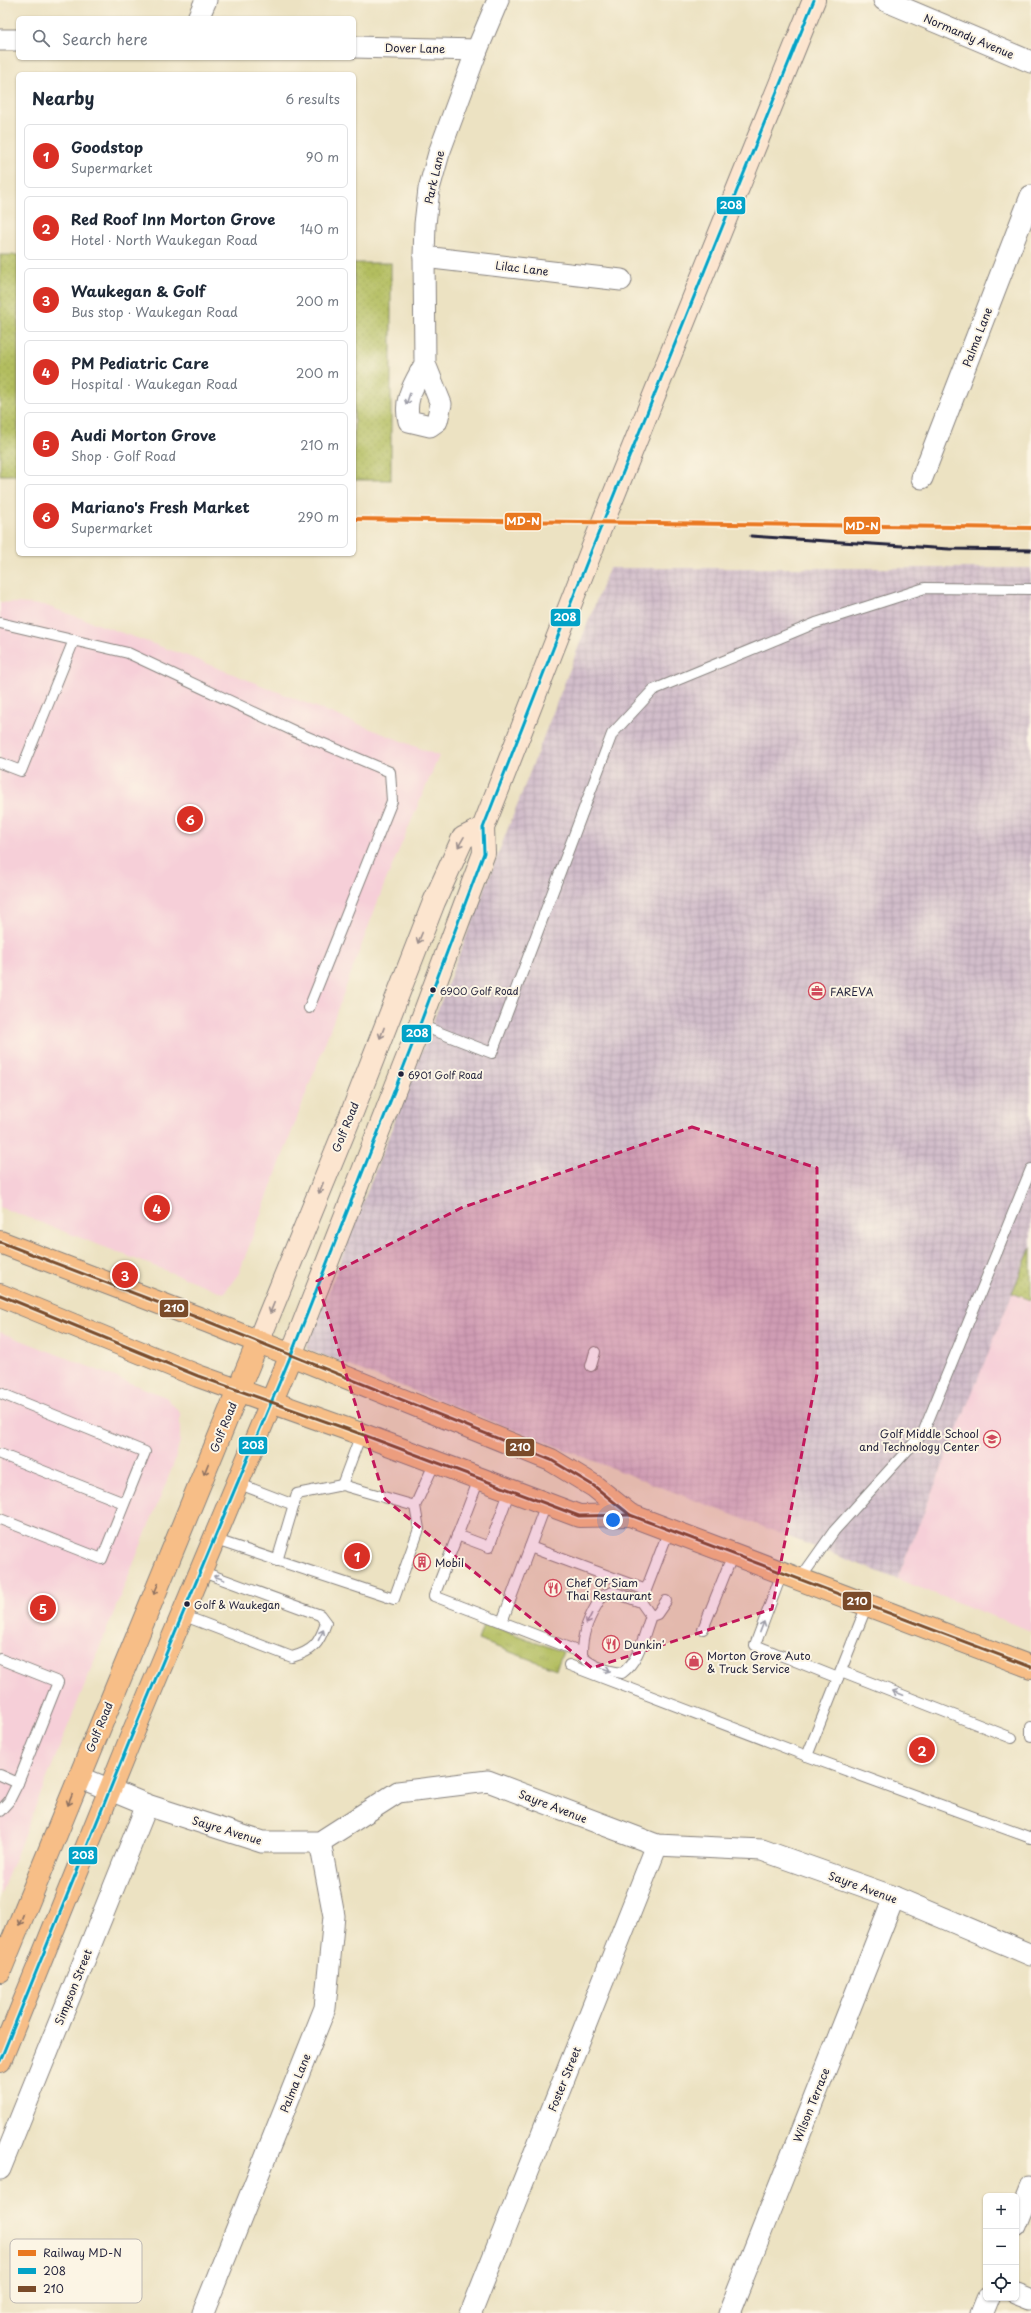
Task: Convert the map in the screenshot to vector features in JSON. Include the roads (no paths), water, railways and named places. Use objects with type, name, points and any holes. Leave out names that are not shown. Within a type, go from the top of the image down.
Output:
[{"type":"main road","points":[[0,2061],[213,1539],[291,1355],[420,1025],[484,853],[483,828],[592,548],[814,0]]},
{"type":"main road","name":"Golf Road","points":[[0,1971],[350,1117],[434,902],[463,838],[483,828]]},
{"type":"main road","points":[[0,1242],[291,1355],[551,1460],[594,1486],[630,1515],[1031,1667]]},
{"type":"main road","points":[[0,1295],[238,1390],[361,1434],[579,1516],[630,1515]]},
{"type":"street","points":[[199,16],[206,0]]},
{"type":"street","name":"Park Lane","points":[[425,364],[425,224],[431,182],[439,153],[477,50],[498,0]]},
{"type":"street","name":"Normandy Avenue","points":[[884,0],[1031,62]]},
{"type":"street","points":[[0,40],[16,40]]},
{"type":"street","name":"Dover Lane","points":[[356,47],[477,50]]},
{"type":"street","name":"Palma Lane","points":[[922,478],[1031,196]]},
{"type":"street","name":"Lilac Lane","points":[[424,257],[621,280]]},
{"type":"street","name":"Sayre Avenue","points":[[79,1777],[146,1804],[262,1842],[320,1842],[398,1792],[488,1781],[656,1845],[762,1850],[894,1898],[1031,1955]]},
{"type":"street","name":"Simpson Street","points":[[0,2169],[146,1804]]},
{"type":"street","name":"Palma Lane","points":[[204,2313],[325,2008],[334,1916],[320,1842]]},
{"type":"street","name":"Foster Street","points":[[471,2313],[656,1845]]},
{"type":"street","name":"Wilson Terrace","points":[[729,2313],[894,1898]]},
{"type":"street","points":[[1019,2218],[1031,2188]]},
{"type":"street","points":[[1019,2293],[1031,2298]]},
{"type":"street","points":[[982,2313],[987,2301]]},
{"type":"lane","points":[[420,1025],[492,1053],[612,734],[653,690],[816,622],[925,588],[1031,589]]},
{"type":"lane","points":[[0,623],[128,653],[296,732],[390,772],[392,801],[309,1008]]},
{"type":"lane","points":[[0,763],[21,771],[74,640]]},
{"type":"lane","points":[[1012,1738],[934,1708],[755,1645],[791,1576],[923,1433],[1031,1169]]},
{"type":"lane","points":[[590,1366],[595,1352]]},
{"type":"lane","points":[[0,1393],[144,1452],[102,1559],[0,1519]]},
{"type":"lane","points":[[342,1485],[361,1434]]},
{"type":"lane","points":[[0,1454],[124,1503]]},
{"type":"lane","points":[[213,1539],[394,1599],[419,1529],[415,1506],[435,1462]]},
{"type":"lane","points":[[479,1478],[434,1596],[582,1653],[589,1663],[611,1672],[622,1673],[631,1667],[640,1648],[651,1616]]},
{"type":"lane","points":[[237,1483],[294,1505]]},
{"type":"lane","points":[[277,1561],[297,1494],[342,1485],[415,1506]]},
{"type":"lane","points":[[457,1535],[489,1547],[510,1490]]},
{"type":"lane","points":[[502,1622],[546,1504]]},
{"type":"lane","points":[[641,1602],[669,1530]]},
{"type":"lane","points":[[530,1547],[646,1590]]},
{"type":"lane","points":[[703,1629],[733,1554]]},
{"type":"lane","points":[[182,1615],[292,1658],[309,1652],[321,1637],[326,1623],[320,1615],[200,1571]]},
{"type":"lane","points":[[582,1653],[586,1625],[602,1596],[613,1592],[641,1602],[651,1616]]},
{"type":"lane","points":[[651,1616],[657,1614],[666,1600]]},
{"type":"lane","points":[[808,1756],[867,1605]]},
{"type":"lane","points":[[0,1658],[58,1682],[18,1783],[9,1801],[0,1810]]},
{"type":"lane","points":[[569,1665],[808,1756],[1031,1838]]},
{"type":"lane","points":[[1031,1727],[1031,1737]]},
{"type":"lane","points":[[0,1775],[18,1783]]},
{"type":"railway","points":[[751,536],[949,549],[1031,550]]},
{"type":"rail line","name":"MD-N","points":[[356,519],[1031,528]]},
{"type":"place","name":"Mariano's Fresh Market","points":[[190,819]]},
{"type":"place","name":"6900 Golf Road","points":[[433,990]]},
{"type":"place","name":"FAREVA","points":[[817,991]]},
{"type":"place","name":"6901 Golf Road","points":[[401,1074]]},
{"type":"place","name":"PM Pediatric Care","points":[[157,1208]]},
{"type":"place","name":"Waukegan & Golf","points":[[125,1275]]},
{"type":"place","name":"Golf Middle School and Technology Center","points":[[992,1439]]},
{"type":"place","name":"Goodstop","points":[[357,1556]]},
{"type":"place","name":"Mobil","points":[[422,1562]]},
{"type":"place","name":"Chef Of Siam Thai Restaurant","points":[[553,1588]]},
{"type":"place","name":"Golf & Waukegan","points":[[187,1604]]},
{"type":"place","name":"Audi Morton Grove","points":[[43,1608]]},
{"type":"place","name":"Dunkin'","points":[[611,1644]]},
{"type":"place","name":"Morton Grove Auto & Truck Service","points":[[694,1661]]},
{"type":"place","name":"Red Roof Inn Morton Grove","points":[[922,1750]]}]
